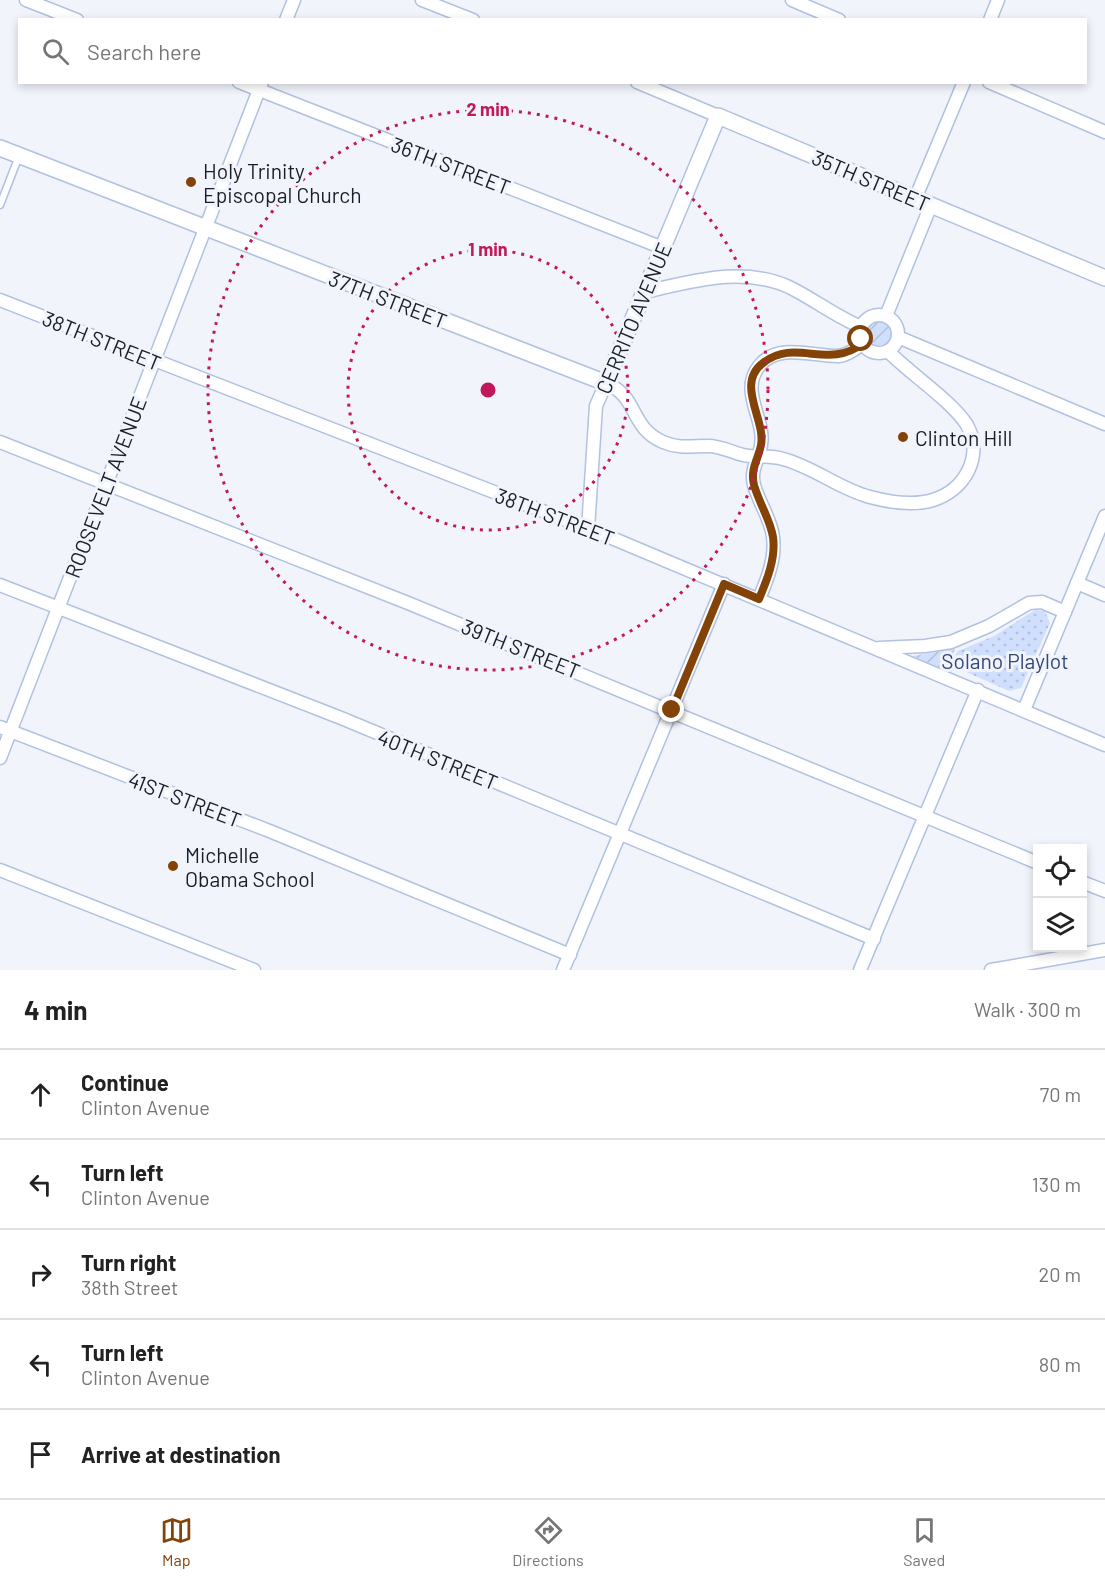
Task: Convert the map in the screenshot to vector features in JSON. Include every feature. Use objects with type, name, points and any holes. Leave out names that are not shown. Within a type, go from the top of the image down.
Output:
[{"type":"street","points":[[26,0],[72,18]]},
{"type":"street","points":[[287,18],[294,0]]},
{"type":"street","points":[[422,0],[467,18]]},
{"type":"street","points":[[792,0],[834,18]]},
{"type":"street","points":[[991,18],[998,0]]},
{"type":"street","name":"35TH STREET","points":[[642,84],[1105,278]]},
{"type":"street","points":[[915,199],[963,84]]},
{"type":"street","points":[[994,84],[1105,132]]},
{"type":"street","name":"ROOSEVELT AVENUE","points":[[0,758],[5,729],[59,608],[261,86]]},
{"type":"street","name":"36TH STREET","points":[[261,86],[663,248]]},
{"type":"street","name":"CERRITO AVENUE","points":[[588,529],[596,406],[718,116]]},
{"type":"street","name":"37TH STREET","points":[[0,148],[621,389],[642,426],[661,441],[684,448],[720,447],[757,457],[780,458],[803,465],[854,492],[882,500],[921,503],[948,494],[961,483],[971,468],[974,451],[972,437],[966,424],[953,410],[888,351]]},
{"type":"street","points":[[886,316],[931,205]]},
{"type":"street","points":[[645,292],[701,279],[747,278],[792,288],[845,321],[861,327]]},
{"type":"street","name":"38TH STREET","points":[[0,300],[588,529],[1105,745]]},
{"type":"street","points":[[871,316],[886,316],[895,322],[898,338],[888,351],[873,352],[863,343],[861,327],[871,316]]},
{"type":"street","points":[[898,338],[1105,424]]},
{"type":"street","points":[[759,599],[770,571],[773,537],[754,485],[752,471],[762,445],[752,386],[754,374],[760,364],[770,358],[794,352],[840,356],[863,343]]},
{"type":"street","name":"39TH STREET","points":[[0,442],[672,710],[1033,861]]},
{"type":"street","points":[[1024,710],[1105,516]]},
{"type":"street","points":[[1077,583],[1105,595]]},
{"type":"street","points":[[563,970],[724,584]]},
{"type":"street","name":"40TH STREET","points":[[0,585],[340,718],[874,939]]},
{"type":"street","points":[[875,648],[925,646],[951,642],[988,626],[1029,603],[1042,602],[1065,612]]},
{"type":"street","points":[[860,970],[978,690]]},
{"type":"street","name":"41ST STREET","points":[[5,729],[272,832],[570,955]]},
{"type":"street","points":[[0,870],[254,970]]},
{"type":"street","points":[[1087,884],[1105,891]]},
{"type":"street","points":[[991,970],[1105,950]]},
{"type":"lane","points":[[0,205],[20,156]]},
{"type":"green space","points":[[879,322],[888,325],[891,334],[888,343],[879,346],[870,343],[867,334],[870,325]]},
{"type":"green space","name":"Solano Playlot","points":[[1035,610],[1045,611],[1050,623],[1021,688],[1009,691],[955,667],[953,659],[958,651],[994,636]]},
{"type":"green space","points":[[955,649],[951,659],[954,669],[951,672],[912,656]]},
{"type":"place","name":"Holy Trinity Episcopal Church","points":[[191,182]]},
{"type":"place","name":"Clinton Hill","points":[[903,437]]},
{"type":"place","name":"Michelle Obama School","points":[[173,866]]},
{"type":"route","points":[[672,710],[724,584],[759,599],[770,571],[773,537],[754,485],[752,471],[762,445],[752,397],[754,374],[760,364],[782,354],[805,352],[840,356],[853,351],[863,343],[861,339]]}]
